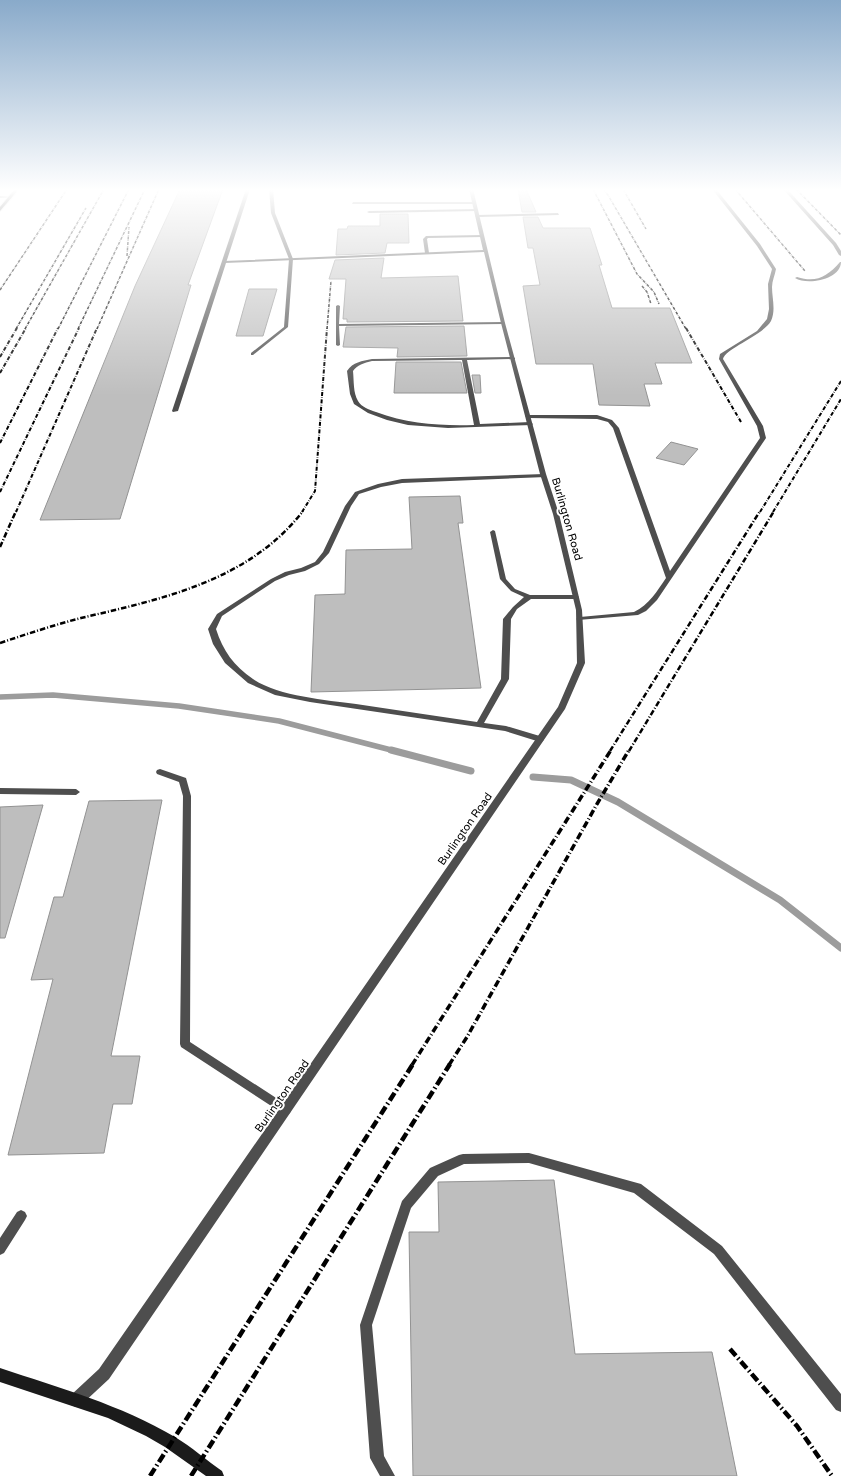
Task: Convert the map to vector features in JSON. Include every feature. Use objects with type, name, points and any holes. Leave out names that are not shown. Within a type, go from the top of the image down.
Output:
[{"type":"main road","points":[[0,1375],[76,1400],[137,1425],[170,1442],[217,1476]]},
{"type":"street","points":[[175,411],[225,258]]},
{"type":"street","points":[[224,262],[316,258]]},
{"type":"street","name":"Burlington Road","points":[[76,1400],[104,1374],[286,1110],[562,707],[581,663],[580,619],[576,597],[556,514],[544,476],[487,258]]},
{"type":"street","points":[[580,619],[636,614],[644,610],[654,600],[763,438],[760,426],[721,359],[722,354],[741,344],[764,327],[771,313],[770,284],[774,269],[767,258]]},
{"type":"street","points":[[253,354],[286,327],[291,259]]},
{"type":"street","points":[[797,278],[806,281],[819,280],[841,264]]},
{"type":"street","points":[[338,306],[338,345]]},
{"type":"street","points":[[337,325],[503,323]]},
{"type":"street","points":[[513,358],[372,360],[356,365],[350,371],[355,402],[362,408],[376,414],[407,424],[427,426],[477,425],[529,420],[597,417],[610,420],[616,428],[669,578]]},
{"type":"street","points":[[464,359],[477,425]]},
{"type":"street","points":[[540,739],[506,729],[310,700],[278,693],[251,681],[228,661],[216,644],[212,629],[219,615],[273,580],[287,573],[303,570],[317,563],[326,553],[348,506],[357,493],[380,485],[402,481],[544,476]]},
{"type":"street","points":[[493,532],[502,579],[513,590],[529,597],[576,597]]},
{"type":"street","points":[[479,725],[505,679],[507,620],[515,608],[529,597]]},
{"type":"street","points":[[160,772],[183,780],[187,796],[185,1044],[286,1110]]},
{"type":"street","points":[[0,791],[76,792]]},
{"type":"street","points":[[388,1476],[377,1458],[366,1325],[406,1205],[434,1172],[463,1159],[529,1158],[637,1188],[718,1250],[841,1405]]},
{"type":"street","points":[[0,1249],[21,1216]]},
{"type":"building","points":[[148,258],[198,258],[188,285],[191,285],[120,519],[40,520],[135,286]]},
{"type":"building","points":[[384,258],[381,278],[458,276],[463,321],[347,322],[347,319],[343,319],[346,279],[329,279],[335,260]]},
{"type":"building","points":[[535,258],[600,258],[602,265],[599,265],[612,308],[670,308],[692,363],[655,363],[662,384],[644,384],[650,406],[599,405],[593,364],[536,364],[523,286],[540,285]]},
{"type":"building","points":[[249,289],[277,289],[263,336],[236,336]]},
{"type":"building","points":[[464,326],[467,356],[397,357],[398,348],[343,347],[346,327]]},
{"type":"building","points":[[396,362],[461,362],[467,393],[394,393]]},
{"type":"building","points":[[472,375],[480,375],[481,393],[475,393]]},
{"type":"building","points":[[671,442],[698,449],[684,465],[656,458]]},
{"type":"building","points":[[460,496],[463,523],[458,523],[481,688],[311,692],[315,595],[345,594],[346,550],[412,549],[409,497]]},
{"type":"building","points":[[162,800],[111,1056],[140,1056],[132,1104],[113,1104],[104,1153],[8,1155],[53,979],[31,980],[54,897],[63,897],[89,801]]},
{"type":"building","points":[[43,805],[5,938],[0,938],[0,807]]},
{"type":"building","points":[[554,1180],[575,1354],[712,1352],[737,1476],[413,1476],[409,1232],[439,1232],[438,1182]]},
{"type":"waterway","points":[[0,697],[53,695],[179,706],[279,721],[395,751]]},
{"type":"waterway","points":[[391,750],[471,771]]},
{"type":"waterway","points":[[533,777],[571,780],[618,802],[780,900],[841,948]]},
{"type":"railway","points":[[0,290],[21,258]]},
{"type":"railway","points":[[16,329],[57,258]]},
{"type":"railway","points":[[25,329],[65,258]]},
{"type":"railway","points":[[58,329],[94,258]]},
{"type":"railway","points":[[78,329],[112,258]]},
{"type":"railway","points":[[97,329],[128,258]]},
{"type":"railway","points":[[629,258],[637,274],[654,292],[659,304]]},
{"type":"railway","points":[[645,258],[686,329]]},
{"type":"railway","points":[[794,258],[805,271]]},
{"type":"railway","points":[[327,329],[331,281]]},
{"type":"railway","points":[[642,286],[647,292],[651,304]]},
{"type":"railway","points":[[0,357],[17,328]]},
{"type":"railway","points":[[0,373],[26,328]]},
{"type":"railway","points":[[0,443],[58,328]]},
{"type":"railway","points":[[0,492],[79,328]]},
{"type":"railway","points":[[16,512],[97,328]]},
{"type":"railway","points":[[302,512],[315,491],[327,328]]},
{"type":"railway","points":[[686,328],[741,422]]},
{"type":"railway","points":[[760,512],[841,381]]},
{"type":"railway","points":[[773,512],[841,399]]},
{"type":"railway","points":[[0,547],[16,511]]},
{"type":"railway","points":[[0,643],[71,621],[173,594],[202,584],[230,571],[257,555],[281,535],[303,511]]},
{"type":"railway","points":[[610,751],[760,511]]},
{"type":"railway","points":[[629,751],[774,511]]},
{"type":"railway","points":[[412,1065],[611,750]]},
{"type":"railway","points":[[449,1065],[467,1037],[597,804],[629,750]]},
{"type":"railway","points":[[150,1476],[413,1064]]},
{"type":"railway","points":[[191,1476],[450,1064]]},
{"type":"railway","points":[[730,1349],[797,1426],[832,1476]]}]
